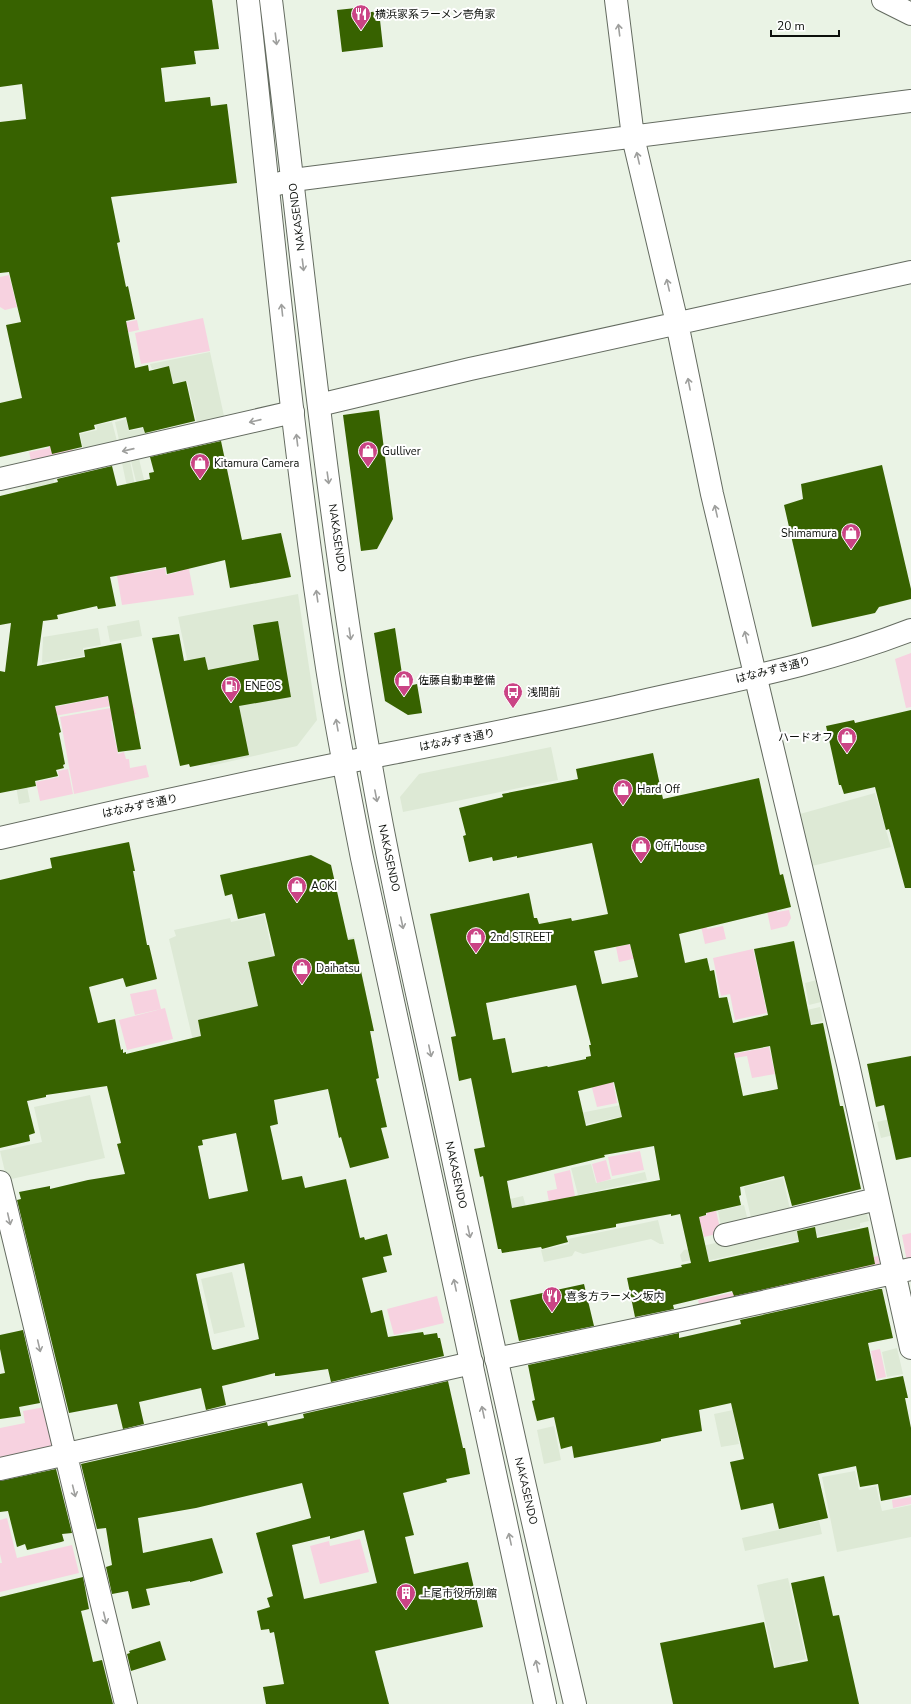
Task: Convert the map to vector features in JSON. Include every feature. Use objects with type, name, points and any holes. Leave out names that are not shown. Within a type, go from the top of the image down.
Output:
[{"type":"main road","points":[[248,0],[293,412],[323,638],[343,763],[367,881],[546,1704]]},
{"type":"main road","name":"NAKASENDO","points":[[271,0],[319,405],[341,574],[369,758],[388,859],[496,1359],[575,1704]]},
{"type":"main road","points":[[616,0],[633,137],[677,323],[712,494],[825,966],[877,1199],[903,1271],[911,1348]]},
{"type":"main road","points":[[883,0],[911,14]]},
{"type":"main road","points":[[268,186],[293,180],[911,101]]},
{"type":"main road","points":[[319,405],[470,369],[911,272]]},
{"type":"main road","points":[[0,479],[293,412]]},
{"type":"main road","name":"はなみずき通り","points":[[0,838],[134,807],[551,721],[755,675],[887,640],[911,630]]},
{"type":"main road","points":[[0,1182],[64,1454],[126,1704]]},
{"type":"main road","points":[[725,1235],[877,1199]]},
{"type":"main road","points":[[496,1359],[903,1271]]},
{"type":"main road","points":[[0,1469],[472,1363]]},
{"type":"shaded area","points":[[9,275],[17,307],[5,310],[0,307],[0,277]]},
{"type":"shaded area","points":[[203,318],[210,351],[141,364],[135,333]]},
{"type":"shaded area","points":[[137,320],[139,330],[97,339],[95,329]]},
{"type":"shaded area","points":[[210,352],[224,416],[197,423],[187,381],[173,383],[169,366],[152,369],[150,364]]},
{"type":"shaded area","points":[[126,419],[129,431],[154,426],[155,433],[119,440],[115,422]]},
{"type":"shaded area","points":[[112,422],[117,441],[83,448],[80,434],[97,430],[96,425]]},
{"type":"shaded area","points":[[69,435],[73,451],[31,460],[29,452],[49,448],[48,440]]},
{"type":"shaded area","points":[[139,459],[150,504],[142,506],[131,461]]},
{"type":"shaded area","points":[[130,461],[139,505],[131,506],[122,463]]},
{"type":"shaded area","points":[[53,476],[55,487],[30,491],[30,488],[26,489],[24,482]]},
{"type":"shaded area","points":[[128,543],[134,574],[165,568],[166,575],[178,572],[177,565],[188,564],[194,595],[122,605],[112,546]]},
{"type":"shaded area","points":[[298,594],[317,720],[297,746],[210,766],[178,617]]},
{"type":"shaded area","points":[[139,620],[142,636],[110,642],[107,626]]},
{"type":"shaded area","points":[[98,628],[101,645],[83,648],[84,656],[42,663],[43,637]]},
{"type":"shaded area","points":[[911,653],[911,707],[906,708],[895,659]]},
{"type":"shaded area","points":[[115,695],[117,705],[43,718],[44,709]]},
{"type":"shaded area","points":[[133,704],[136,714],[111,721],[118,754],[124,752],[126,759],[129,759],[130,768],[146,765],[149,777],[74,794],[60,717]]},
{"type":"shaded area","points":[[551,747],[558,780],[403,812],[400,797],[419,774]]},
{"type":"shaded area","points":[[68,769],[73,794],[40,801],[36,782],[59,777],[58,771]]},
{"type":"shaded area","points":[[24,771],[30,802],[19,804],[14,773]]},
{"type":"shaded area","points":[[875,793],[891,847],[812,866],[800,814]]},
{"type":"shaded area","points":[[776,908],[777,912],[789,910],[791,918],[787,926],[771,930],[767,911]]},
{"type":"shaded area","points":[[264,915],[273,955],[354,937],[374,1032],[205,1067],[199,1066],[169,939],[176,936],[174,930],[230,918],[231,922]]},
{"type":"shaded area","points":[[706,925],[707,929],[723,926],[726,939],[705,944],[701,926]]},
{"type":"shaded area","points":[[630,944],[632,955],[647,952],[647,956],[619,962],[616,947]]},
{"type":"shaded area","points":[[753,949],[767,1013],[735,1020],[730,994],[721,996],[713,958]]},
{"type":"shaded area","points":[[817,980],[821,1002],[809,1005],[805,983]]},
{"type":"shaded area","points":[[156,989],[161,1009],[135,1015],[130,994]]},
{"type":"shaded area","points":[[820,1007],[823,1021],[771,1034],[776,1017]]},
{"type":"shaded area","points":[[165,1008],[173,1039],[127,1050],[119,1020]]},
{"type":"shaded area","points":[[769,1047],[775,1074],[752,1078],[747,1056],[735,1058],[728,1055]]},
{"type":"shaded area","points":[[613,1082],[617,1103],[597,1107],[591,1084]]},
{"type":"shaded area","points":[[90,1095],[105,1158],[7,1180],[0,1151],[42,1142],[34,1107]]},
{"type":"shaded area","points":[[631,1103],[634,1114],[563,1129],[560,1117]]},
{"type":"shaded area","points":[[911,1114],[911,1131],[881,1138],[877,1122]]},
{"type":"shaded area","points":[[640,1151],[644,1170],[612,1176],[608,1157]]},
{"type":"shaded area","points":[[606,1160],[611,1179],[597,1183],[592,1164]]},
{"type":"shaded area","points":[[591,1164],[596,1183],[645,1172],[647,1180],[578,1195],[571,1168]]},
{"type":"shaded area","points":[[570,1170],[575,1196],[549,1202],[547,1191],[557,1189],[554,1174]]},
{"type":"shaded area","points":[[783,1178],[790,1209],[751,1218],[744,1187]]},
{"type":"shaded area","points":[[523,1196],[526,1207],[492,1214],[489,1204]]},
{"type":"shaded area","points":[[744,1205],[748,1221],[721,1227],[718,1211]]},
{"type":"shaded area","points":[[715,1206],[721,1233],[704,1237],[702,1227],[684,1231],[693,1219],[707,1215],[705,1208]]},
{"type":"shaded area","points":[[861,1211],[867,1214],[869,1221],[860,1223],[860,1227],[693,1264],[692,1260],[682,1262],[680,1255],[684,1250]]},
{"type":"shaded area","points":[[658,1220],[664,1244],[660,1244],[651,1239],[583,1254],[575,1251],[572,1256],[544,1262],[541,1250],[569,1244],[568,1239]]},
{"type":"shaded area","points":[[911,1233],[911,1261],[907,1262],[902,1235]]},
{"type":"shaded area","points":[[878,1256],[881,1268],[700,1308],[698,1300],[866,1264],[865,1259]]},
{"type":"shaded area","points":[[232,1272],[245,1327],[214,1334],[201,1279]]},
{"type":"shaded area","points":[[437,1296],[444,1323],[394,1335],[387,1309]]},
{"type":"shaded area","points":[[897,1348],[903,1374],[887,1377],[882,1352]]},
{"type":"shaded area","points":[[880,1349],[886,1377],[877,1379],[871,1351]]},
{"type":"shaded area","points":[[45,1407],[54,1448],[0,1460],[0,1428],[25,1423],[23,1411]]},
{"type":"shaded area","points":[[733,1410],[739,1444],[721,1447],[714,1414]]},
{"type":"shaded area","points":[[554,1426],[561,1460],[544,1464],[537,1430]]},
{"type":"shaded area","points":[[855,1471],[859,1490],[876,1486],[882,1511],[911,1505],[911,1537],[837,1552],[822,1477]]},
{"type":"shaded area","points":[[911,1497],[911,1504],[893,1508],[892,1500]]},
{"type":"shaded area","points":[[7,1518],[17,1558],[72,1545],[79,1573],[0,1592],[0,1563],[2,1563],[0,1554],[0,1520]]},
{"type":"shaded area","points":[[819,1521],[822,1534],[745,1551],[742,1538]]},
{"type":"shaded area","points":[[360,1539],[369,1572],[320,1584],[310,1546],[329,1541],[330,1546]]},
{"type":"shaded area","points":[[788,1578],[806,1659],[789,1663],[799,1704],[784,1704],[757,1585]]},
{"type":"building","points":[[0,0],[212,0],[219,49],[194,51],[196,64],[161,68],[165,102],[210,97],[211,106],[227,104],[237,183],[111,197],[120,242],[117,243],[126,287],[128,286],[135,319],[126,321],[135,368],[148,365],[149,371],[169,366],[173,384],[186,381],[195,421],[145,433],[143,427],[129,430],[126,417],[94,425],[95,429],[79,433],[82,447],[52,454],[50,446],[0,457],[0,403],[22,398],[6,325],[21,322],[9,272],[0,273],[0,122],[26,119],[22,84],[0,87]]},
{"type":"building","points":[[356,8],[356,14],[379,11],[383,47],[342,52],[337,10]]},
{"type":"building","points":[[379,410],[393,519],[377,549],[361,551],[343,415]]},
{"type":"building","points":[[221,441],[242,540],[281,533],[291,577],[230,588],[225,560],[167,574],[166,567],[110,577],[116,606],[98,609],[97,606],[57,615],[58,619],[43,621],[37,666],[85,657],[84,650],[121,643],[141,749],[118,752],[108,696],[55,706],[61,732],[59,733],[65,764],[63,765],[64,768],[56,770],[58,776],[35,781],[36,786],[0,793],[0,671],[5,672],[11,623],[0,625],[0,496],[58,482],[57,479],[112,466],[117,486],[150,479],[149,473],[154,472],[150,457]]},
{"type":"building","points":[[882,465],[911,589],[911,599],[879,607],[875,613],[812,627],[784,505],[803,499],[801,484]]},
{"type":"building","points":[[278,621],[291,697],[239,706],[249,755],[190,767],[189,764],[180,766],[152,638],[179,634],[184,661],[205,657],[208,670],[259,660],[253,625]]},
{"type":"building","points":[[395,628],[404,687],[417,684],[422,713],[408,715],[385,701],[374,633]]},
{"type":"building","points":[[911,710],[911,888],[905,888],[889,829],[886,830],[875,787],[844,794],[841,785],[839,785],[826,726],[854,720],[855,723]]},
{"type":"building","points":[[653,753],[663,799],[759,778],[780,875],[783,874],[791,907],[679,934],[685,963],[707,958],[710,971],[714,970],[719,998],[727,997],[733,1023],[768,1015],[754,949],[794,941],[811,1025],[823,1023],[840,1106],[843,1106],[861,1189],[792,1206],[784,1176],[740,1187],[741,1195],[739,1196],[741,1205],[706,1213],[706,1215],[699,1217],[709,1262],[799,1242],[797,1231],[815,1227],[817,1238],[868,1227],[875,1264],[734,1296],[732,1291],[673,1305],[674,1309],[635,1317],[627,1278],[682,1267],[681,1265],[691,1263],[680,1214],[671,1216],[671,1214],[616,1224],[616,1227],[566,1236],[568,1242],[542,1249],[541,1247],[502,1253],[501,1249],[498,1249],[483,1176],[480,1177],[474,1149],[485,1147],[471,1078],[459,1081],[451,1037],[456,1036],[430,914],[529,893],[534,918],[537,918],[539,924],[571,918],[572,921],[608,914],[592,843],[517,858],[517,856],[493,861],[492,857],[469,862],[463,836],[466,835],[459,808],[503,797],[502,794],[578,779],[576,769]],"holes":[[[630,944],[638,977],[602,984],[594,951]],[[576,985],[591,1045],[589,1045],[591,1056],[586,1057],[586,1059],[512,1073],[505,1038],[493,1040],[486,1003]],[[770,1046],[778,1089],[743,1096],[734,1053]],[[614,1082],[622,1117],[586,1126],[578,1091]],[[654,1146],[660,1180],[512,1208],[507,1181],[605,1157],[604,1155]]]},
{"type":"building","points":[[129,842],[147,945],[149,945],[157,979],[126,987],[123,978],[89,987],[98,1023],[115,1019],[121,1050],[123,1049],[123,1053],[126,1052],[126,1054],[201,1036],[198,1020],[258,1006],[248,962],[275,956],[265,913],[238,919],[232,894],[225,896],[220,875],[311,855],[331,865],[348,940],[354,939],[374,1031],[370,1031],[379,1078],[376,1079],[387,1127],[381,1128],[389,1158],[350,1168],[341,1137],[339,1138],[328,1089],[274,1100],[278,1124],[270,1126],[282,1180],[302,1176],[305,1188],[346,1179],[360,1238],[364,1237],[365,1240],[387,1234],[392,1255],[383,1257],[387,1272],[362,1278],[371,1313],[382,1310],[388,1337],[423,1332],[424,1335],[437,1333],[438,1338],[440,1338],[444,1356],[331,1382],[328,1369],[278,1376],[275,1376],[275,1373],[222,1386],[226,1405],[206,1410],[201,1388],[139,1402],[144,1424],[123,1429],[117,1404],[69,1413],[17,1200],[21,1199],[19,1192],[50,1186],[50,1189],[88,1180],[125,1174],[117,1144],[121,1143],[107,1086],[46,1095],[46,1097],[27,1101],[35,1133],[29,1135],[30,1141],[0,1148],[0,880],[52,868],[50,858]],"holes":[[[236,1133],[248,1191],[209,1199],[198,1146],[203,1145],[202,1140]],[[244,1263],[259,1339],[214,1350],[212,1349],[196,1274]]]},
{"type":"building","points":[[911,1056],[911,1157],[896,1160],[884,1105],[876,1107],[867,1064]]},
{"type":"building","points":[[584,1284],[594,1326],[519,1341],[510,1300]]},
{"type":"building","points":[[882,1289],[893,1338],[868,1343],[876,1381],[903,1376],[908,1398],[905,1398],[911,1428],[911,1495],[881,1501],[878,1484],[860,1487],[856,1466],[818,1474],[828,1518],[779,1529],[773,1503],[741,1510],[730,1462],[744,1459],[731,1403],[699,1410],[702,1431],[661,1439],[661,1441],[652,1443],[574,1458],[572,1446],[561,1449],[554,1417],[537,1421],[532,1401],[535,1400],[528,1365],[679,1333],[679,1338],[741,1324],[740,1320]]},
{"type":"building","points":[[23,1330],[40,1403],[19,1407],[21,1416],[0,1419],[0,1374],[5,1373],[0,1349],[0,1335]]},
{"type":"building","points":[[448,1381],[470,1474],[446,1479],[447,1482],[403,1493],[414,1535],[405,1537],[414,1574],[468,1562],[483,1627],[375,1651],[389,1704],[266,1704],[263,1687],[284,1684],[274,1632],[270,1633],[269,1629],[261,1630],[257,1611],[270,1607],[267,1598],[273,1596],[256,1533],[311,1518],[302,1483],[196,1508],[138,1518],[143,1553],[212,1538],[223,1573],[190,1582],[146,1589],[150,1605],[132,1609],[128,1591],[112,1594],[106,1567],[112,1565],[106,1528],[97,1529],[81,1464],[267,1422],[268,1426],[304,1418],[303,1414]],"holes":[[[364,1530],[377,1583],[304,1599],[292,1545],[330,1536],[330,1539]]]},
{"type":"building","points":[[56,1469],[72,1533],[62,1534],[64,1541],[61,1542],[27,1550],[25,1544],[17,1547],[8,1511],[0,1512],[0,1481]]},
{"type":"building","points":[[824,1576],[833,1616],[839,1615],[859,1704],[673,1704],[660,1643],[764,1622],[774,1668],[808,1661],[791,1583]]},
{"type":"building","points":[[83,1577],[89,1609],[81,1611],[93,1662],[102,1660],[113,1704],[0,1704],[0,1597]]},
{"type":"building","points":[[160,1641],[166,1660],[131,1671],[127,1654],[130,1653],[129,1651]]},
{"type":"place","name":"横浜家系ラーメン壱角家","points":[[361,31]]},
{"type":"place","name":"Gulliver","points":[[368,468]]},
{"type":"place","name":"Kitamura Camera","points":[[200,480]]},
{"type":"place","name":"Shimamura","points":[[851,550]]},
{"type":"place","name":"佐藤自動車整備","points":[[404,697]]},
{"type":"place","name":"ENEOS","points":[[231,703]]},
{"type":"place","name":"浅間前","points":[[513,709]]},
{"type":"place","name":"ハードオフ","points":[[847,754]]},
{"type":"place","name":"Hard Off","points":[[623,806]]},
{"type":"place","name":"Off House","points":[[641,863]]},
{"type":"place","name":"AOKI","points":[[297,903]]},
{"type":"place","name":"2nd STREET","points":[[476,954]]},
{"type":"place","name":"Daihatsu","points":[[302,985]]},
{"type":"place","name":"喜多方ラーメン坂内","points":[[552,1313]]},
{"type":"place","name":"上尾市役所別館","points":[[406,1610]]}]
